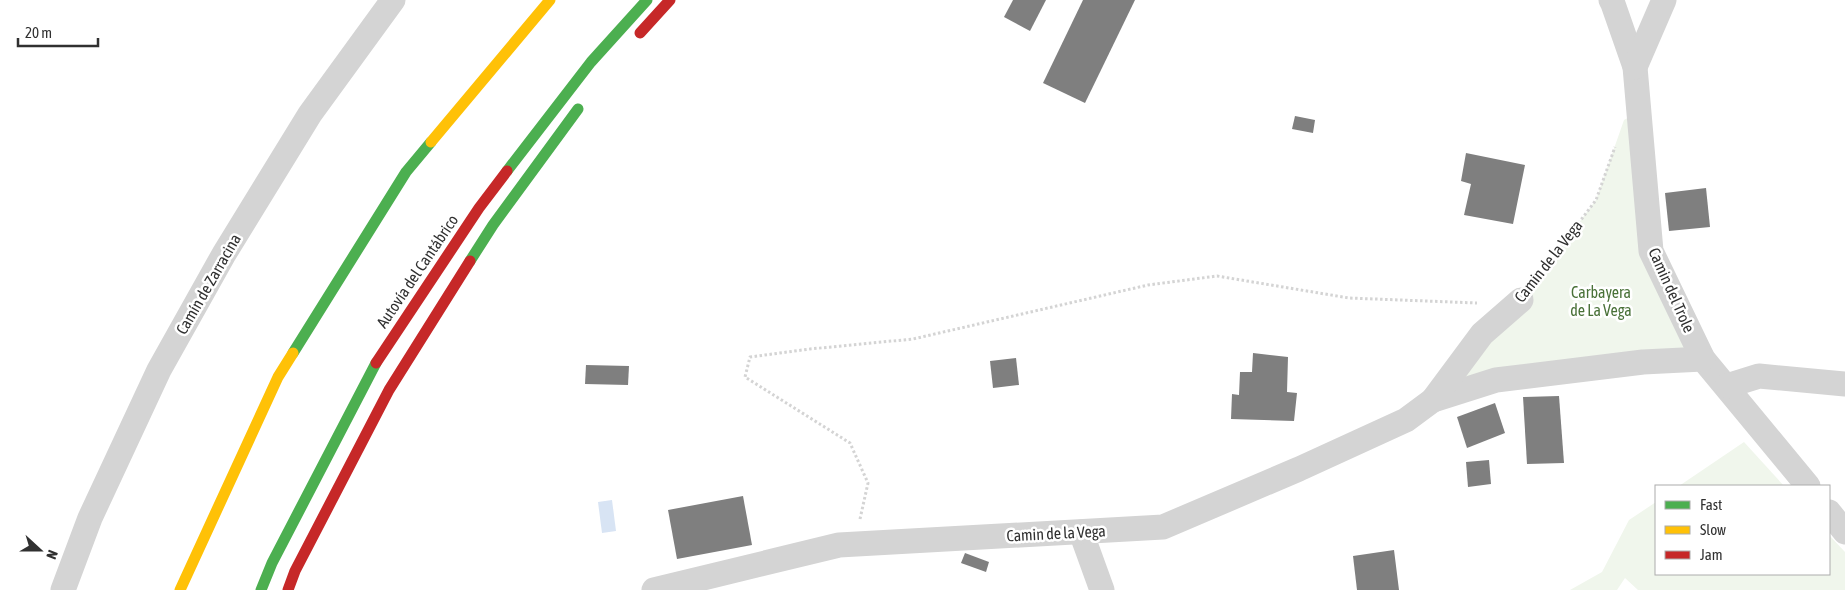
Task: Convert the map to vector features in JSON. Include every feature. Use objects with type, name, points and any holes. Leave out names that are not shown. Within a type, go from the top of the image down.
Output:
[{"type":"highway","points":[[180,588],[278,377],[406,172],[550,0]]},
{"type":"highway","name":"Autovía del Cantábrico","points":[[262,590],[272,563],[370,372],[479,208],[591,62],[647,0]]},
{"type":"highway","points":[[633,41],[670,0]]},
{"type":"highway","points":[[288,590],[295,572],[389,390],[493,225],[586,99]]},
{"type":"street","name":"Camín de Zarracina","points":[[63,590],[90,518],[159,370],[196,303],[310,114],[393,0]]},
{"type":"street","name":"Camin del Trole","points":[[1610,0],[1635,67],[1651,251],[1703,359],[1807,485]]},
{"type":"street","points":[[1635,67],[1664,0]]},
{"type":"street","name":"Camin de la Vega","points":[[654,590],[839,546],[855,544],[1162,527],[1299,469],[1406,420],[1433,400],[1482,334],[1517,303]]},
{"type":"street","name":"Camin de la Vega","points":[[1433,400],[1496,380],[1643,362],[1703,359]]},
{"type":"street","points":[[1727,386],[1759,376],[1845,384]]},
{"type":"street","points":[[1830,513],[1845,532]]},
{"type":"street","points":[[1081,532],[1102,590]]},
{"type":"path","name":"Camin de la Vega","points":[[1517,303],[1596,200],[1624,120],[1640,111]]},
{"type":"path","points":[[855,544],[868,483],[850,444],[745,377],[750,357],[912,339],[1148,285],[1217,276],[1350,298],[1517,303]]},
{"type":"green space","name":"Carbayera de La Vega","points":[[1640,111],[1651,251],[1703,359],[1433,400],[1521,300],[1596,200],[1624,120]]},
{"type":"green space","points":[[1744,442],[1783,485],[1680,485]]},
{"type":"green space","points":[[1655,503],[1655,575],[1830,575],[1830,536],[1845,552],[1845,590],[1638,590],[1625,578],[1617,590],[1570,590],[1602,572],[1629,520]]},
{"type":"water","points":[[612,500],[616,531],[602,533],[598,502]]},
{"type":"building","points":[[1013,0],[1046,0],[1030,31],[1004,17]]},
{"type":"building","points":[[1083,0],[1135,0],[1085,103],[1043,83]]},
{"type":"building","points":[[1295,116],[1315,120],[1313,133],[1292,129]]},
{"type":"building","points":[[1466,153],[1525,165],[1513,224],[1464,215],[1471,184],[1461,181]]},
{"type":"building","points":[[1706,188],[1710,227],[1669,231],[1665,193]]},
{"type":"building","points":[[1253,353],[1288,357],[1287,392],[1297,393],[1294,421],[1231,419],[1232,394],[1239,395],[1240,372],[1252,372]]},
{"type":"building","points":[[1016,358],[1019,385],[993,388],[990,361]]},
{"type":"building","points":[[586,365],[629,366],[628,385],[585,384]]},
{"type":"building","points":[[1559,396],[1564,463],[1527,464],[1523,397]]},
{"type":"building","points":[[1495,403],[1505,433],[1467,448],[1457,417]]},
{"type":"building","points":[[1489,460],[1491,484],[1468,487],[1466,462]]},
{"type":"building","points":[[743,496],[752,545],[677,559],[668,510]]},
{"type":"building","points":[[1394,550],[1399,590],[1357,590],[1353,556]]},
{"type":"building","points":[[965,553],[989,562],[986,572],[961,563]]},
{"type":"traffic: fast","points":[[507,171],[591,62],[647,0]]},
{"type":"traffic: fast","points":[[470,261],[493,225],[578,109]]},
{"type":"traffic: fast","points":[[293,353],[406,172],[431,142]]},
{"type":"traffic: fast","points":[[261,590],[272,563],[376,363]]},
{"type":"traffic: slow","points":[[431,142],[550,0]]},
{"type":"traffic: slow","points":[[180,590],[278,377],[293,353]]},
{"type":"traffic: jam","points":[[640,33],[670,0]]},
{"type":"traffic: jam","points":[[376,363],[479,208],[507,171]]},
{"type":"traffic: jam","points":[[288,590],[295,571],[389,390],[470,261]]}]
